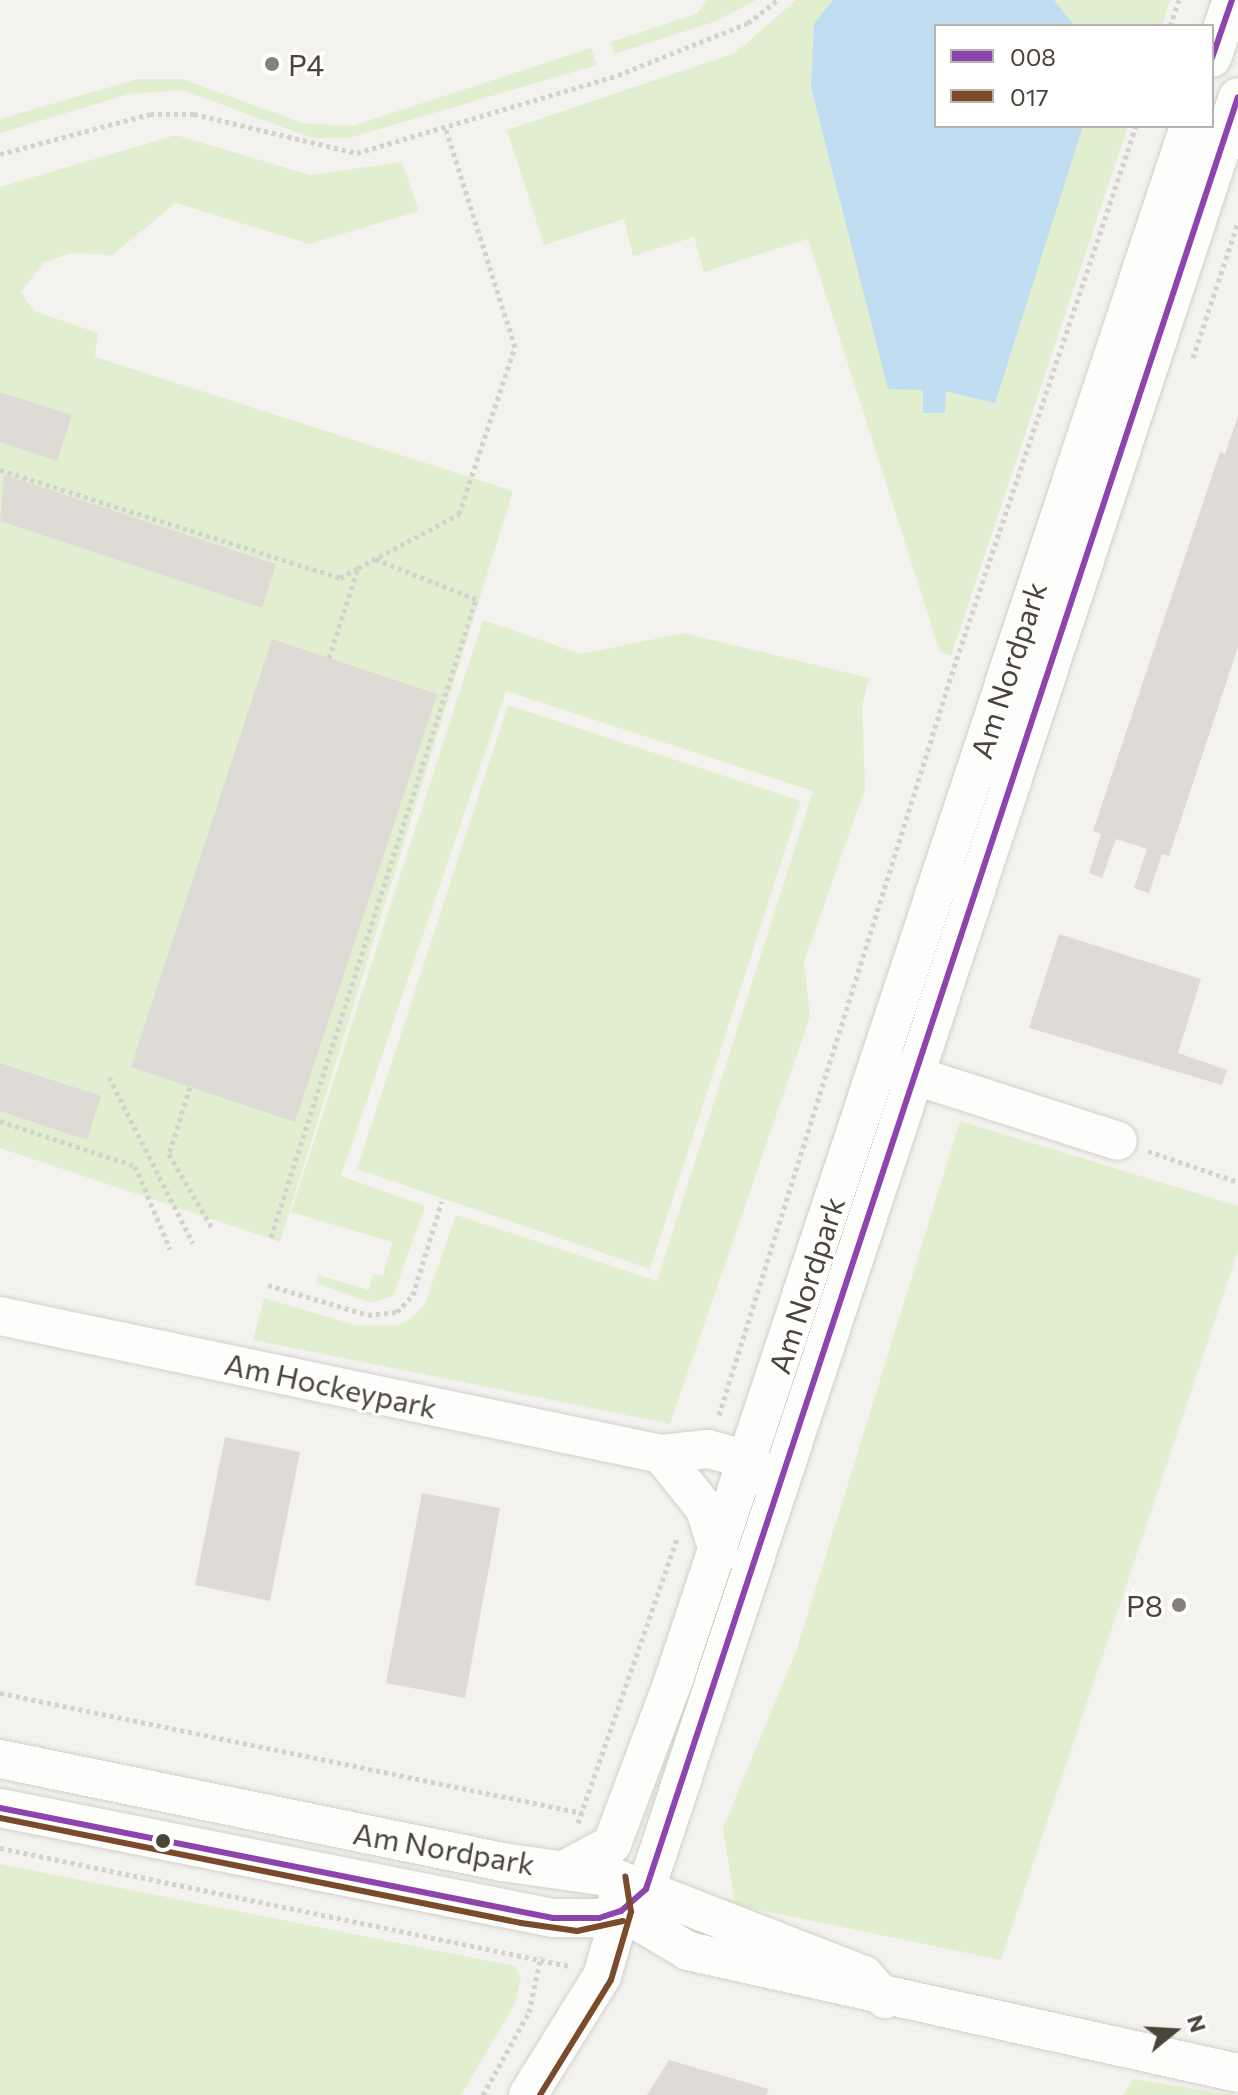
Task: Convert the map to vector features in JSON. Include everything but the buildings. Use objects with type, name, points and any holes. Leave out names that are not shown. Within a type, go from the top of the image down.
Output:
[{"type":"street","points":[[1214,52],[1232,0]]},
{"type":"street","name":"Am Nordpark","points":[[0,1808],[522,1913],[577,1921],[623,1880],[774,1499],[1238,97]]},
{"type":"street","name":"Am Nordpark","points":[[623,1880],[719,1554],[877,1063],[1188,128]]},
{"type":"street","points":[[877,1063],[1118,1141]]},
{"type":"street","name":"Am Hockeypark","points":[[0,1316],[661,1454],[708,1449],[749,1460]]},
{"type":"street","points":[[661,1454],[694,1491],[719,1554]]},
{"type":"street","points":[[749,1460],[774,1499]]},
{"type":"street","name":"Am Nordpark","points":[[0,1759],[502,1862],[566,1869],[623,1880]]},
{"type":"street","points":[[623,1880],[688,1951]]},
{"type":"street","points":[[528,2095],[602,1976],[623,1880]]},
{"type":"street","points":[[623,1880],[864,1975],[885,1999]]},
{"type":"street","points":[[602,1976],[635,1952],[688,1951],[885,1999],[1238,2073]]},
{"type":"path","points":[[766,0],[766,10]]},
{"type":"path","points":[[0,154],[150,114],[260,125],[357,153],[446,129],[618,75],[748,23],[777,0]]},
{"type":"path","points":[[1171,24],[1179,0]]},
{"type":"path","points":[[708,1449],[954,667],[1135,128]]},
{"type":"path","points":[[0,470],[340,578],[459,514],[515,347],[446,129]]},
{"type":"path","points":[[271,1237],[476,599],[375,559]]},
{"type":"path","points":[[329,658],[358,568]]},
{"type":"path","points":[[109,1077],[193,1243]]},
{"type":"path","points":[[190,1087],[169,1154],[212,1228]]},
{"type":"path","points":[[0,1121],[135,1166],[170,1249]]},
{"type":"path","points":[[1118,1141],[1238,1182]]},
{"type":"path","points":[[268,1285],[368,1315],[397,1312],[413,1295],[442,1201]]},
{"type":"path","points":[[0,1693],[581,1812],[694,1491]]},
{"type":"path","points":[[483,2095],[529,2012],[541,1957]]},
{"type":"green space","points":[[708,0],[756,0],[717,21],[614,54],[611,42],[696,14]]},
{"type":"green space","points":[[796,0],[1170,0],[1163,24],[934,24],[934,128],[1127,128],[951,656],[940,652],[808,239],[704,272],[694,237],[633,256],[624,219],[544,245],[507,130],[735,53]]},
{"type":"green space","points":[[591,48],[597,65],[349,138],[312,138],[183,90],[129,94],[0,133],[0,119],[138,79],[182,79],[303,123],[352,126]]},
{"type":"green space","points":[[176,135],[310,175],[402,162],[419,211],[309,244],[176,203],[112,255],[72,253],[44,262],[21,292],[34,311],[98,333],[95,357],[513,491],[280,1242],[0,1148],[0,187]]},
{"type":"green space","points":[[483,620],[581,654],[684,633],[869,678],[862,705],[865,789],[804,962],[810,1017],[670,1424],[253,1340],[264,1298],[355,1325],[397,1326],[411,1318],[425,1304],[456,1215],[657,1281],[813,791],[506,691],[341,1176],[425,1206],[393,1296],[371,1303],[316,1283],[318,1275],[369,1290],[373,1274],[383,1276],[392,1242],[291,1212]]},
{"type":"green space","points":[[508,705],[801,801],[650,1269],[357,1169]]},
{"type":"green space","points":[[960,1121],[1238,1206],[1238,1251],[1001,1960],[735,1905],[723,1828],[797,1649]]},
{"type":"green space","points":[[0,1864],[515,1966],[521,1977],[515,2004],[461,2095],[0,2095]]},
{"type":"green space","points":[[1133,2079],[1232,2095],[1123,2095]]},
{"type":"water","points":[[833,0],[1054,0],[1073,24],[934,24],[934,128],[1082,128],[995,403],[946,391],[945,413],[923,413],[923,390],[888,389],[811,87],[814,24]]},
{"type":"transit line","name":"008","points":[[1214,52],[1232,0]]},
{"type":"transit line","name":"008","points":[[0,1808],[553,1918],[599,1918],[621,1911],[646,1889],[1238,97]]},
{"type":"transit line","name":"017","points":[[0,1818],[521,1923],[577,1931],[623,1921]]},
{"type":"transit line","name":"017","points":[[540,2095],[611,1980],[631,1912],[625,1876]]},
{"type":"place","name":"P4","points":[[272,64]]},
{"type":"place","name":"P8","points":[[1179,1605]]}]
